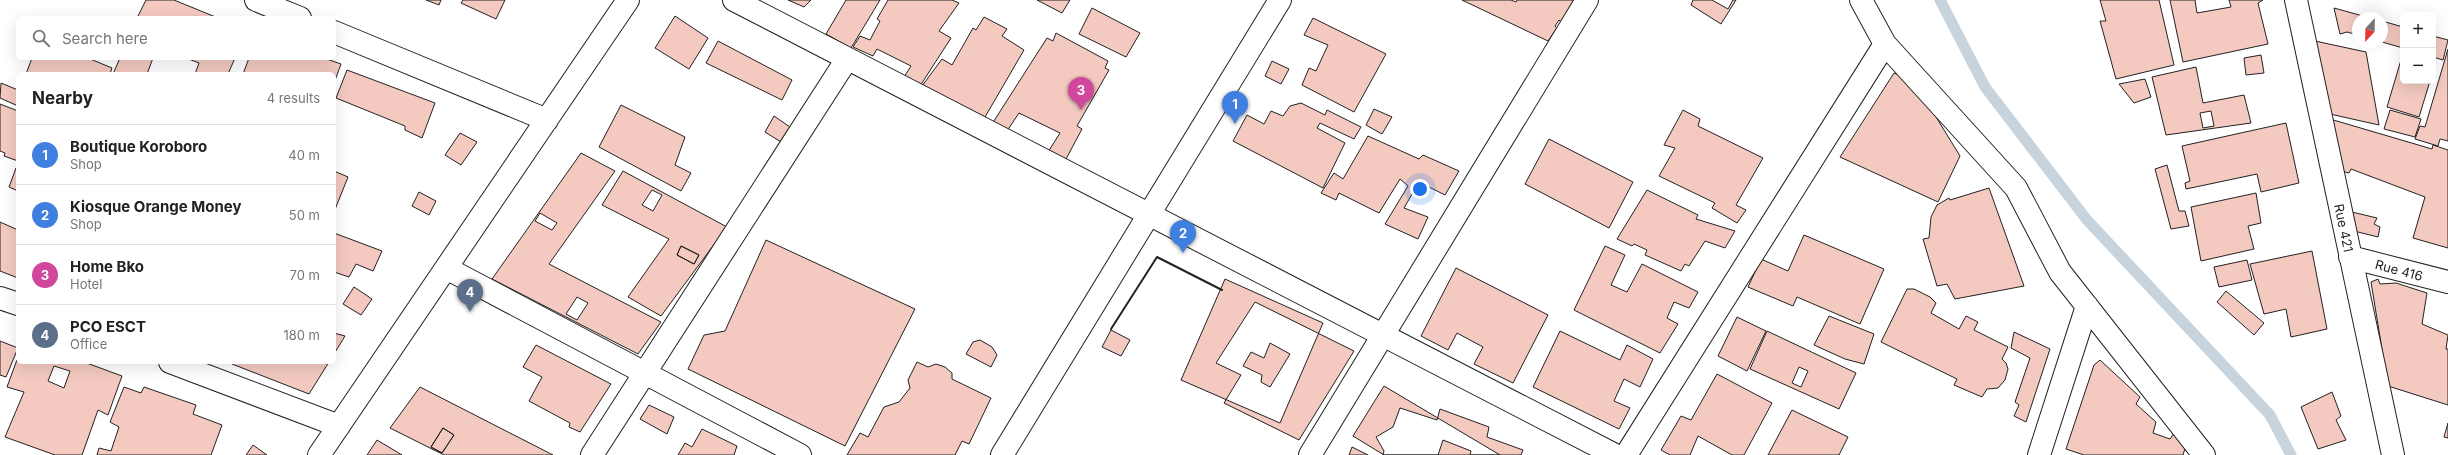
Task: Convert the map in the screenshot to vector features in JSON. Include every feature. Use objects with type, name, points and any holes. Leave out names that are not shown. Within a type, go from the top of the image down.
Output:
[{"type":"street","points":[[256,0],[295,16]]},
{"type":"street","points":[[319,455],[628,0]]},
{"type":"street","points":[[734,0],[1615,455]]},
{"type":"street","points":[[1310,455],[1587,0]]},
{"type":"street","points":[[1861,0],[1885,44],[2016,188],[2060,272],[2204,455]]},
{"type":"street","name":"Rue 421","points":[[2296,0],[2393,455]]},
{"type":"street","points":[[1002,455],[1149,213],[1273,2]]},
{"type":"street","points":[[336,33],[547,120]]},
{"type":"street","points":[[1626,455],[1885,44]]},
{"type":"street","points":[[592,455],[847,59]]},
{"type":"street","name":"Rue 416","points":[[2350,257],[2448,282]]},
{"type":"street","points":[[446,268],[800,455]]},
{"type":"street","points":[[0,298],[16,303]]},
{"type":"street","points":[[2040,455],[2087,306]]},
{"type":"street","points":[[175,364],[338,426]]},
{"type":"building","points":[[146,0],[174,0],[213,16],[138,16]]},
{"type":"building","points":[[426,0],[441,0],[439,5]]},
{"type":"building","points":[[463,0],[505,0],[496,19],[461,3]]},
{"type":"building","points":[[788,0],[811,0],[804,7]]},
{"type":"building","points":[[846,0],[880,0],[851,48],[826,34]]},
{"type":"building","points":[[888,0],[952,0],[959,3],[939,31],[951,38],[920,86],[904,77],[911,66],[877,49],[873,56],[853,47],[860,36],[870,40],[880,21],[877,19]]},
{"type":"building","points":[[1037,0],[1070,0],[1062,13]]},
{"type":"building","points":[[1462,0],[1511,0],[1516,2],[1517,0],[1575,0],[1561,22],[1559,20],[1555,26],[1557,28],[1548,41]]},
{"type":"building","points":[[1693,0],[1712,0],[1728,9],[1733,0],[1736,0],[1721,24],[1691,5]]},
{"type":"building","points":[[2100,0],[2159,0],[2174,65],[2116,79],[2100,21],[2106,21]]},
{"type":"building","points":[[2170,0],[2195,0],[2197,13],[2231,7],[2229,0],[2263,0],[2258,3],[2268,44],[2183,62]]},
{"type":"building","points":[[1092,8],[1140,33],[1126,57],[1079,34]]},
{"type":"building","points":[[2334,8],[2352,13],[2352,33],[2347,32],[2340,34]]},
{"type":"building","points":[[675,16],[708,38],[689,69],[655,48]]},
{"type":"building","points":[[984,17],[1007,29],[1002,36],[1024,50],[985,117],[922,86],[942,59],[952,65],[973,28],[976,30]]},
{"type":"building","points":[[1313,18],[1386,54],[1354,112],[1302,85],[1309,68],[1316,71],[1328,45],[1304,35]]},
{"type":"building","points":[[2388,23],[2400,26],[2400,47],[2388,44]]},
{"type":"building","points":[[1056,33],[1108,61],[1105,68],[1109,70],[1077,126],[1082,129],[1066,159],[1048,152],[1060,133],[1019,113],[1007,131],[992,124],[1047,38],[1053,41]]},
{"type":"building","points":[[2436,37],[2448,40],[2443,60],[2436,58]]},
{"type":"building","points":[[718,41],[792,80],[782,100],[706,63]]},
{"type":"building","points":[[2315,41],[2366,52],[2379,125],[2330,114]]},
{"type":"building","points":[[2448,49],[2448,141],[2440,139],[2438,146],[2415,139],[2420,126],[2425,127]]},
{"type":"building","points":[[2261,55],[2264,73],[2246,75],[2244,58]]},
{"type":"building","points":[[31,60],[93,60],[112,68],[111,72],[27,72]]},
{"type":"building","points":[[119,60],[152,60],[148,72],[114,72]]},
{"type":"building","points":[[191,60],[234,60],[229,72],[196,72],[199,63]]},
{"type":"building","points":[[248,60],[330,60],[341,64],[336,78],[336,72],[244,72]]},
{"type":"building","points":[[1272,61],[1289,69],[1281,84],[1265,76]]},
{"type":"building","points":[[2400,63],[2400,84],[2429,84],[2419,117],[2387,107]]},
{"type":"building","points":[[2196,67],[2203,103],[2244,95],[2251,123],[2166,135],[2152,77]],"holes":[[[2211,111],[2214,126],[2203,128],[2200,113]]]},
{"type":"building","points":[[347,70],[435,103],[422,138],[405,130],[405,126],[336,98]]},
{"type":"building","points":[[1894,73],[1914,81],[1960,156],[1938,202],[1840,157]]},
{"type":"building","points":[[2145,79],[2151,97],[2134,103],[2119,84]]},
{"type":"building","points":[[1,83],[16,89],[16,105],[0,98]]},
{"type":"building","points":[[1301,103],[1325,115],[1327,110],[1361,127],[1354,139],[1320,123],[1317,128],[1345,143],[1323,188],[1233,141],[1247,115],[1264,124],[1271,111],[1283,116],[1290,106]]},
{"type":"building","points":[[0,104],[16,110],[16,160],[4,156],[5,153],[0,151]]},
{"type":"building","points":[[621,105],[685,137],[675,165],[691,173],[681,191],[599,147]]},
{"type":"building","points":[[1374,109],[1392,117],[1382,134],[1366,125]]},
{"type":"building","points":[[1683,110],[1700,119],[1698,126],[1763,158],[1736,205],[1746,210],[1737,223],[1712,208],[1715,203],[1659,176],[1675,148],[1664,145]]},
{"type":"building","points":[[2390,110],[2421,119],[2415,137],[2384,129]]},
{"type":"building","points":[[774,116],[790,127],[781,142],[765,132]]},
{"type":"building","points":[[2330,119],[2432,149],[2433,145],[2448,150],[2448,248],[2413,238],[2425,197],[2351,169],[2349,173],[2341,171]]},
{"type":"building","points":[[2286,123],[2299,183],[2261,192],[2257,174],[2186,189],[2185,183],[2190,181],[2182,146]]},
{"type":"building","points":[[460,133],[477,142],[461,165],[445,155]]},
{"type":"building","points":[[1368,136],[1419,159],[1423,155],[1459,171],[1445,195],[1419,182],[1404,208],[1428,217],[1418,239],[1385,224],[1408,186],[1400,179],[1379,213],[1339,193],[1336,200],[1321,193],[1334,173],[1343,179]]},
{"type":"building","points":[[1549,139],[1633,182],[1609,228],[1525,184]]},
{"type":"building","points":[[581,153],[615,171],[549,264],[661,322],[638,354],[492,279]],"holes":[[[540,213],[557,223],[552,230],[535,221]],[[577,297],[588,303],[577,320],[566,314]]]},
{"type":"building","points":[[2167,165],[2179,211],[2185,211],[2189,226],[2171,229],[2155,169]]},
{"type":"building","points":[[16,168],[16,190],[9,187]]},
{"type":"building","points":[[623,171],[727,227],[661,316],[628,297],[669,239],[602,205]],"holes":[[[652,190],[662,195],[653,211],[642,205]],[[681,246],[699,255],[694,264],[677,255]]]},
{"type":"building","points":[[336,172],[348,177],[336,207]]},
{"type":"building","points":[[1989,188],[2024,286],[1955,299],[1947,284],[1937,286],[1923,239],[1929,238],[1931,217],[1937,205],[1949,198],[1950,200]]},
{"type":"building","points":[[1647,190],[1698,215],[1696,219],[1735,231],[1725,248],[1705,241],[1689,266],[1685,264],[1681,271],[1645,255],[1647,250],[1634,244],[1632,246],[1617,239]]},
{"type":"building","points":[[419,192],[436,201],[429,215],[412,206]]},
{"type":"building","points":[[2256,193],[2261,223],[2248,226],[2254,249],[2201,261],[2191,207]]},
{"type":"building","points":[[2352,212],[2377,218],[2374,224],[2380,227],[2378,237],[2354,231]]},
{"type":"building","points":[[0,222],[16,229],[16,277],[0,271]]},
{"type":"building","points":[[336,234],[382,251],[373,271],[356,264],[349,277],[336,273]]},
{"type":"building","points":[[1804,235],[1884,269],[1860,324],[1797,297],[1793,306],[1748,287],[1761,259],[1788,271]]},
{"type":"building","points":[[766,240],[915,309],[845,446],[688,369],[704,335],[725,331]]},
{"type":"building","points":[[681,246],[699,255],[694,264],[677,255]]},
{"type":"building","points":[[1605,246],[1625,255],[1611,285],[1627,292],[1642,264],[1698,292],[1689,308],[1674,302],[1667,318],[1678,324],[1660,353],[1574,310]]},
{"type":"building","points":[[2312,251],[2327,329],[2291,337],[2286,309],[2264,314],[2250,264]]},
{"type":"building","points":[[2247,260],[2252,280],[2219,287],[2214,267]]},
{"type":"building","points":[[1456,268],[1548,315],[1513,383],[1474,364],[1483,347],[1457,333],[1448,350],[1421,336]]},
{"type":"building","points":[[1225,279],[1323,323],[1280,423],[1181,380]]},
{"type":"building","points":[[2378,279],[2380,284],[2396,283],[2427,293],[2422,324],[2448,335],[2446,349],[2448,349],[2448,405],[2388,386],[2371,282]]},
{"type":"building","points":[[354,287],[372,299],[361,315],[343,304]]},
{"type":"building","points":[[1907,289],[1914,289],[1930,297],[1936,303],[1931,313],[1959,329],[1966,316],[1978,322],[1974,330],[2008,347],[2002,359],[2006,363],[2008,369],[2005,380],[1998,388],[1987,389],[1982,397],[1954,385],[1957,379],[1881,342]]},
{"type":"building","points":[[2226,291],[2264,323],[2254,335],[2217,302]]},
{"type":"building","points":[[1255,302],[1354,351],[1299,440],[1224,403],[1241,375],[1216,363]],"holes":[[[1270,343],[1290,354],[1270,387],[1261,382],[1262,375],[1243,366],[1251,352],[1264,358]]]},
{"type":"building","points":[[1829,316],[1874,334],[1864,364],[1845,359],[1814,345]]},
{"type":"building","points":[[1737,317],[1766,331],[1747,371],[1718,356]]},
{"type":"building","points":[[1111,330],[1130,340],[1121,356],[1102,347]]},
{"type":"building","points":[[1560,331],[1620,360],[1627,345],[1653,359],[1640,387],[1624,379],[1614,401],[1630,408],[1619,429],[1533,387]]},
{"type":"building","points":[[1767,331],[1856,373],[1839,409],[1750,369]],"holes":[[[1799,367],[1808,371],[1801,387],[1792,383]]]},
{"type":"building","points":[[2014,332],[2050,349],[2026,422],[2014,416],[2019,405],[2015,402],[2030,358],[2011,348]]},
{"type":"building","points":[[336,334],[345,336],[336,351]]},
{"type":"building","points":[[980,340],[992,347],[997,355],[991,367],[966,354],[973,342]]},
{"type":"building","points":[[0,341],[16,347],[16,353],[6,377],[0,375]]},
{"type":"building","points":[[536,345],[611,384],[580,432],[569,427],[570,423],[529,401],[542,377],[523,367]]},
{"type":"building","points":[[2100,360],[2140,397],[2136,404],[2156,422],[2153,433],[2170,439],[2174,433],[2186,445],[2183,455],[2084,455],[2066,449],[2094,365]]},
{"type":"building","points":[[16,362],[16,364],[89,364],[122,376],[108,415],[98,410],[82,455],[55,455],[5,437],[24,392],[7,387]],"holes":[[[54,366],[70,371],[64,388],[48,381]]]},
{"type":"building","points":[[917,362],[928,367],[936,364],[945,367],[952,373],[952,379],[991,398],[969,444],[962,441],[955,455],[847,455],[860,433],[868,437],[884,407],[899,402],[910,388],[908,380]]},
{"type":"building","points":[[232,364],[328,364],[309,394]]},
{"type":"building","points":[[1717,374],[1772,403],[1744,455],[1732,455],[1698,436],[1690,455],[1670,455],[1661,450],[1681,416],[1691,420]]},
{"type":"building","points":[[1384,386],[1500,455],[1384,455],[1353,436]]},
{"type":"building","points":[[124,387],[141,393],[144,387],[196,405],[193,414],[222,425],[211,455],[97,455],[99,448],[111,451],[119,427],[110,422]]},
{"type":"building","points":[[420,387],[553,455],[444,455],[390,428]],"holes":[[[443,428],[454,435],[442,453],[431,447]]]},
{"type":"building","points":[[2332,392],[2341,416],[2336,420],[2346,440],[2318,449],[2301,407]]},
{"type":"building","points":[[649,405],[674,417],[667,434],[640,419]]},
{"type":"building","points":[[1400,408],[1437,420],[1440,409],[1489,427],[1487,437],[1523,450],[1521,455],[1470,455],[1471,451],[1443,440],[1438,455],[1383,455],[1384,451],[1376,437],[1393,427]]},
{"type":"building","points":[[1792,410],[1848,437],[1839,455],[1768,455]]},
{"type":"building","points":[[2448,423],[2448,438],[2444,437]]},
{"type":"building","points":[[443,428],[454,435],[442,453],[431,447]]},
{"type":"building","points":[[702,429],[737,446],[734,455],[678,455],[685,443],[692,447]]},
{"type":"building","points":[[377,440],[402,455],[367,455]]},
{"type":"building","points":[[253,445],[267,455],[246,455]]},
{"type":"building","points":[[1352,447],[1368,455],[1349,455]]},
{"type":"waterway","points":[[1940,0],[1985,87],[2087,220],[2270,415],[2291,455]]},
{"type":"wall","points":[[1111,329],[1157,257],[1222,290]]},
{"type":"place","name":"Home Bko","points":[[1081,110]]},
{"type":"place","name":"Boutique Koroboro","points":[[1235,124]]},
{"type":"place","name":"Kiosque Orange Money","points":[[1183,253]]},
{"type":"place","name":"PCO ESCT","points":[[470,312]]}]
